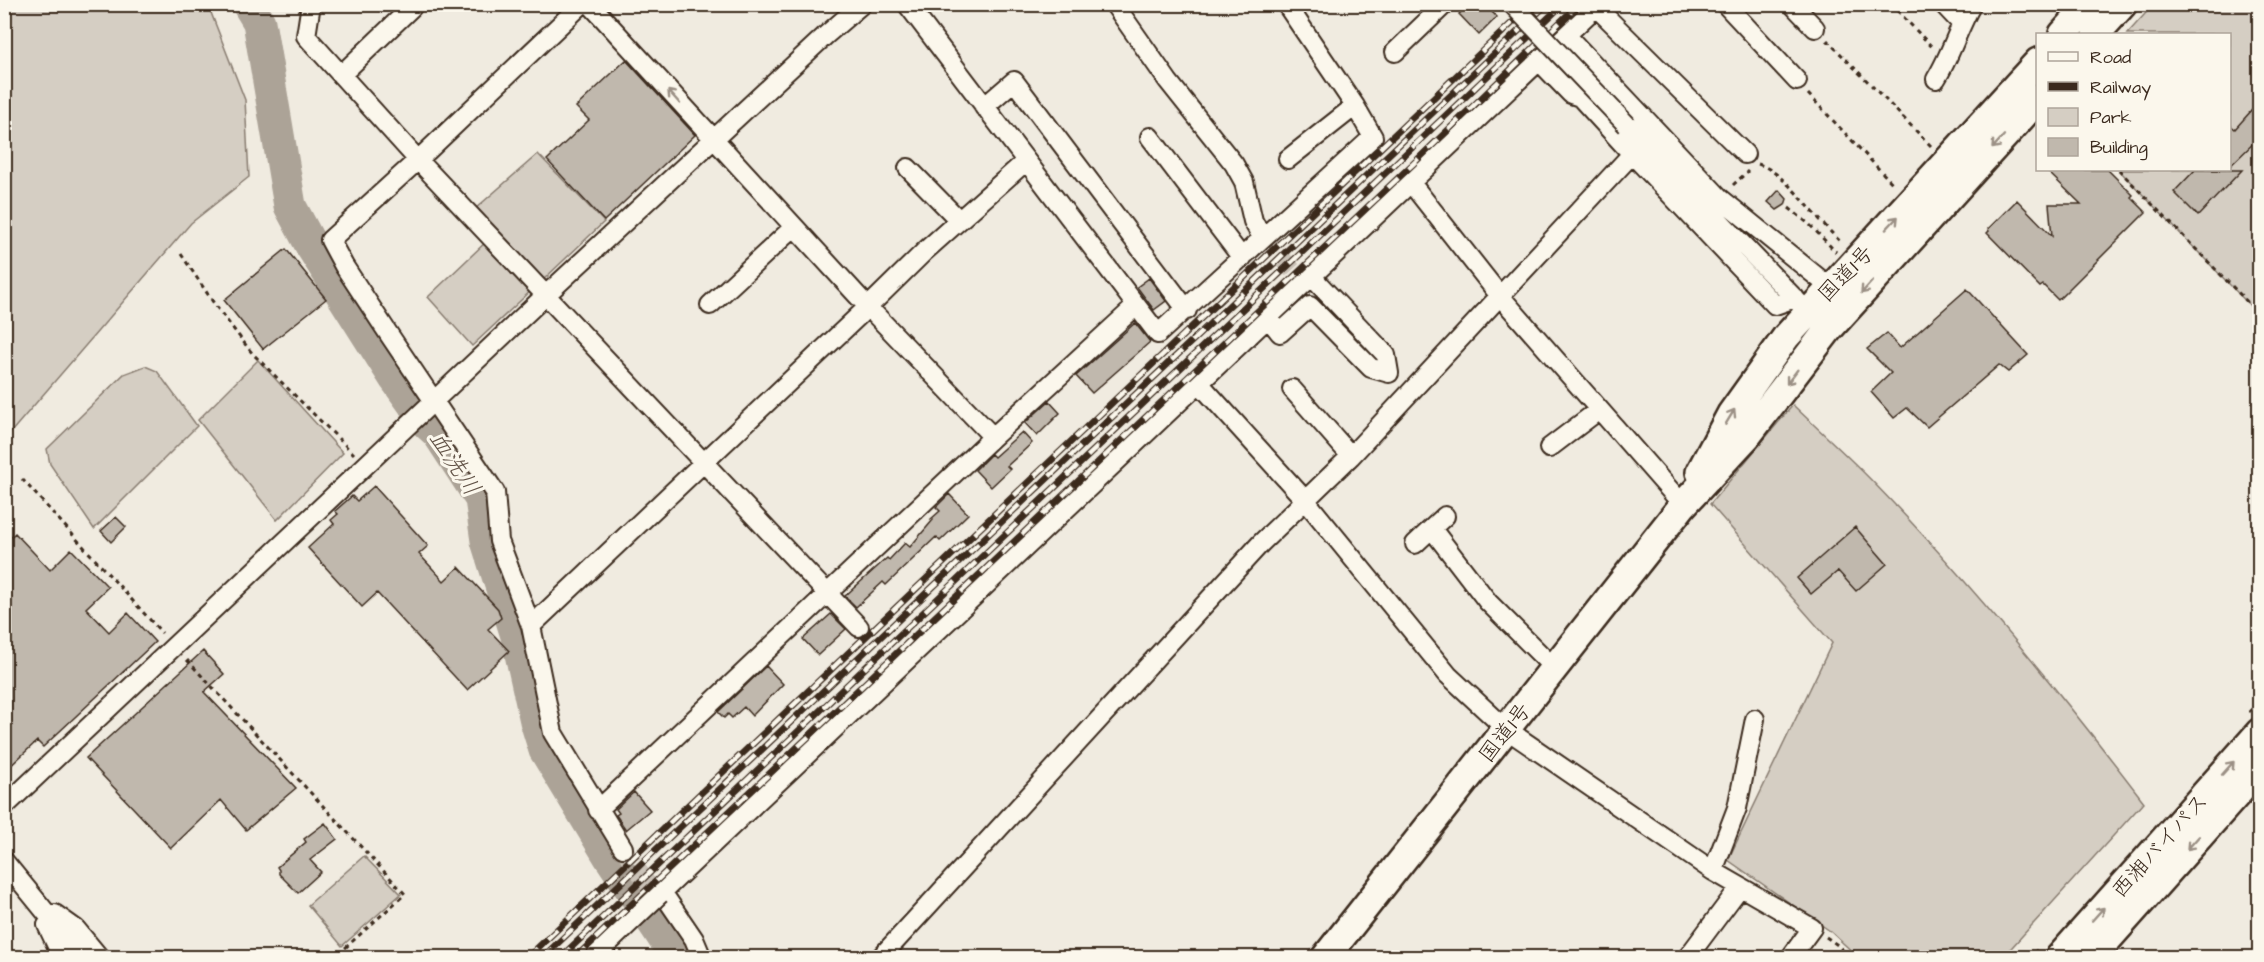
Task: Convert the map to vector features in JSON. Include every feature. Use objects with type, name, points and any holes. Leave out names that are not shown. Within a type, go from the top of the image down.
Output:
[{"type":"highway","points":[[2063,33],[2090,4]]},
{"type":"highway","points":[[2097,33],[2123,4]]},
{"type":"highway","name":"国道1号","points":[[1683,506],[1731,414],[1782,342],[1801,305],[1831,288],[2036,63]]},
{"type":"highway","name":"国道1号","points":[[1325,957],[1683,506],[1747,436],[1828,330],[2036,100]]},
{"type":"highway","name":"西湘バイパス","points":[[2059,957],[2259,732]]},
{"type":"highway","name":"西湘バイパス","points":[[2091,957],[2259,768]]},
{"type":"street","points":[[312,4],[306,36],[418,160],[859,627]]},
{"type":"street","points":[[582,4],[330,240],[425,409],[495,492],[499,541],[531,626],[553,733],[623,848]]},
{"type":"street","points":[[590,4],[868,307],[993,437]]},
{"type":"street","points":[[4,807],[547,294],[862,4]]},
{"type":"street","points":[[907,4],[1158,334],[1187,310],[1373,137],[1355,106],[1286,4]]},
{"type":"street","points":[[1114,4],[1168,81],[1234,164],[1245,182],[1253,221],[1262,237]]},
{"type":"street","points":[[1395,52],[1419,40],[1445,4]]},
{"type":"street","points":[[1512,4],[1801,305],[1828,330]]},
{"type":"street","points":[[1725,4],[1797,81]]},
{"type":"street","points":[[1792,4],[1815,28]]},
{"type":"street","points":[[1943,4],[1961,23]]},
{"type":"street","points":[[1936,79],[1947,62],[1961,23],[1972,4]]},
{"type":"street","points":[[593,957],[661,896],[1268,318],[1310,282],[1598,6],[1750,163]]},
{"type":"street","points":[[341,75],[412,7]]},
{"type":"street","points":[[1567,36],[1720,198],[1831,288]]},
{"type":"street","points":[[1540,62],[1571,94],[1580,97],[1775,305],[1801,305]]},
{"type":"street","points":[[984,106],[1014,81],[1187,310]]},
{"type":"street","points":[[1288,159],[1355,106]]},
{"type":"street","points":[[1150,137],[1242,258]]},
{"type":"street","points":[[880,957],[1261,543],[1351,456],[1632,154]]},
{"type":"street","points":[[531,626],[959,220],[1026,161]]},
{"type":"street","points":[[908,168],[959,220]]},
{"type":"street","points":[[1411,183],[1500,296],[1683,506]]},
{"type":"street","points":[[710,305],[794,227]]},
{"type":"street","points":[[1310,282],[1408,394]]},
{"type":"street","points":[[598,810],[993,437],[1136,306]]},
{"type":"street","points":[[1268,318],[1280,333],[1310,306],[1371,368],[1389,373]]},
{"type":"street","points":[[1200,384],[1306,501],[1448,675],[1506,729],[1713,871],[1812,928],[1790,957]]},
{"type":"street","points":[[1292,389],[1351,456]]},
{"type":"street","points":[[1549,448],[1599,410]]},
{"type":"street","points":[[1415,544],[1438,523],[1488,602],[1555,669]]},
{"type":"street","points":[[1713,871],[1737,808],[1755,719]]},
{"type":"street","points":[[4,861],[83,957]]},
{"type":"street","points":[[1687,957],[1740,887]]},
{"type":"street","points":[[661,896],[694,939],[700,957]]},
{"type":"street","points":[[34,899],[58,948],[66,957]]},
{"type":"street","points":[[34,899],[76,929],[100,957]]},
{"type":"path","points":[[1891,4],[1947,62]]},
{"type":"path","points":[[1815,28],[1947,162]]},
{"type":"path","points":[[1797,81],[1897,188]]},
{"type":"path","points":[[1720,198],[1750,163],[1767,167],[1789,186],[1830,233],[1845,246]]},
{"type":"path","points":[[2120,171],[2259,315]]},
{"type":"path","points":[[1789,208],[1809,224],[1837,253]]},
{"type":"path","points":[[181,254],[215,305],[252,353],[366,466]]},
{"type":"path","points":[[22,479],[174,647],[405,894],[334,957]]},
{"type":"path","points":[[1812,928],[1839,946],[1849,957]]},
{"type":"green space","points":[[5,4],[208,5],[245,100],[249,177],[191,223],[5,439]]},
{"type":"green space","points":[[2153,5],[2259,5],[2259,315],[2120,171],[2231,171],[2231,33],[2128,33]]},
{"type":"green space","points":[[538,154],[604,222],[542,281],[475,209]]},
{"type":"green space","points":[[489,239],[535,287],[472,346],[428,297]]},
{"type":"green space","points":[[258,360],[343,453],[277,520],[198,420]]},
{"type":"green space","points":[[145,366],[157,371],[197,426],[94,529],[50,464],[47,449],[124,374]]},
{"type":"green space","points":[[1793,405],[1864,473],[1980,599],[2047,679],[2144,802],[2003,957],[1858,957],[1830,931],[1728,860],[1832,643],[1710,504]]},
{"type":"green space","points":[[364,856],[401,894],[342,946],[308,905]]},
{"type":"building","points":[[1469,4],[1484,4],[1497,17],[1479,35],[1459,14]]},
{"type":"building","points":[[626,60],[695,135],[604,221],[547,160],[589,120],[576,107]]},
{"type":"building","points":[[2252,110],[2259,119],[2259,138],[2231,165],[2231,126],[2235,129]]},
{"type":"building","points":[[2242,170],[2198,216],[2174,192],[2194,171]]},
{"type":"building","points":[[2047,171],[2109,171],[2146,212],[2058,300],[2043,285],[2040,287],[1987,233],[1988,229],[2017,200],[2052,236],[2049,204],[2081,204]]},
{"type":"building","points":[[1779,190],[1787,199],[1785,205],[1777,210],[1768,202]]},
{"type":"building","points":[[286,249],[326,299],[263,349],[224,300]]},
{"type":"building","points":[[1149,278],[1166,301],[1154,310],[1137,287]]},
{"type":"building","points":[[1967,289],[2028,355],[2008,372],[1999,365],[1927,427],[1907,408],[1894,418],[1871,392],[1891,373],[1867,349],[1887,333],[1900,348]]},
{"type":"building","points":[[1135,323],[1150,342],[1092,393],[1076,376]]},
{"type":"building","points":[[1049,401],[1060,413],[1037,436],[1025,423]]},
{"type":"building","points":[[1022,432],[1032,443],[1007,466],[1010,469],[991,487],[975,470],[991,454],[994,457]]},
{"type":"building","points":[[374,486],[428,546],[419,554],[444,581],[459,567],[498,609],[501,618],[488,629],[509,651],[467,690],[377,593],[362,607],[308,548],[334,524],[331,520],[338,514],[335,511],[352,496],[357,501]]},
{"type":"building","points":[[949,494],[968,514],[940,541],[936,537],[886,585],[883,582],[856,607],[845,596],[887,558],[889,560],[905,543],[910,547],[940,511],[936,507]]},
{"type":"building","points":[[116,517],[126,527],[111,542],[101,531]]},
{"type":"building","points":[[1855,527],[1887,564],[1856,591],[1838,571],[1811,594],[1797,578]]},
{"type":"building","points":[[15,533],[50,570],[71,549],[108,587],[86,608],[109,632],[128,613],[155,642],[43,747],[37,741],[4,772],[4,543]]},
{"type":"building","points":[[831,614],[846,629],[818,655],[803,639]]},
{"type":"building","points":[[203,651],[224,674],[204,692],[296,788],[246,830],[221,800],[171,848],[86,758]]},
{"type":"building","points":[[766,666],[783,684],[752,716],[744,707],[732,718],[728,714],[724,718],[718,712]]},
{"type":"building","points":[[634,792],[650,810],[626,830],[616,815],[619,813],[616,809]]},
{"type":"building","points":[[325,823],[337,839],[310,860],[321,872],[298,893],[279,874],[277,867],[306,842],[304,839]]},
{"type":"waterway","name":"血洗川","points":[[248,4],[259,22],[290,206],[312,247],[395,378],[428,424],[438,433],[481,499],[487,541],[517,636],[536,721],[545,750],[610,857],[677,958]]},
{"type":"tunnel","points":[[1262,237],[1308,287]]},
{"type":"tunnel","points":[[623,848],[660,902]]},
{"type":"railway","points":[[527,958],[1532,4]]},
{"type":"railway","points":[[542,958],[1547,4]]},
{"type":"railway","points":[[560,958],[1563,4]]},
{"type":"railway","points":[[575,958],[1579,4]]}]
